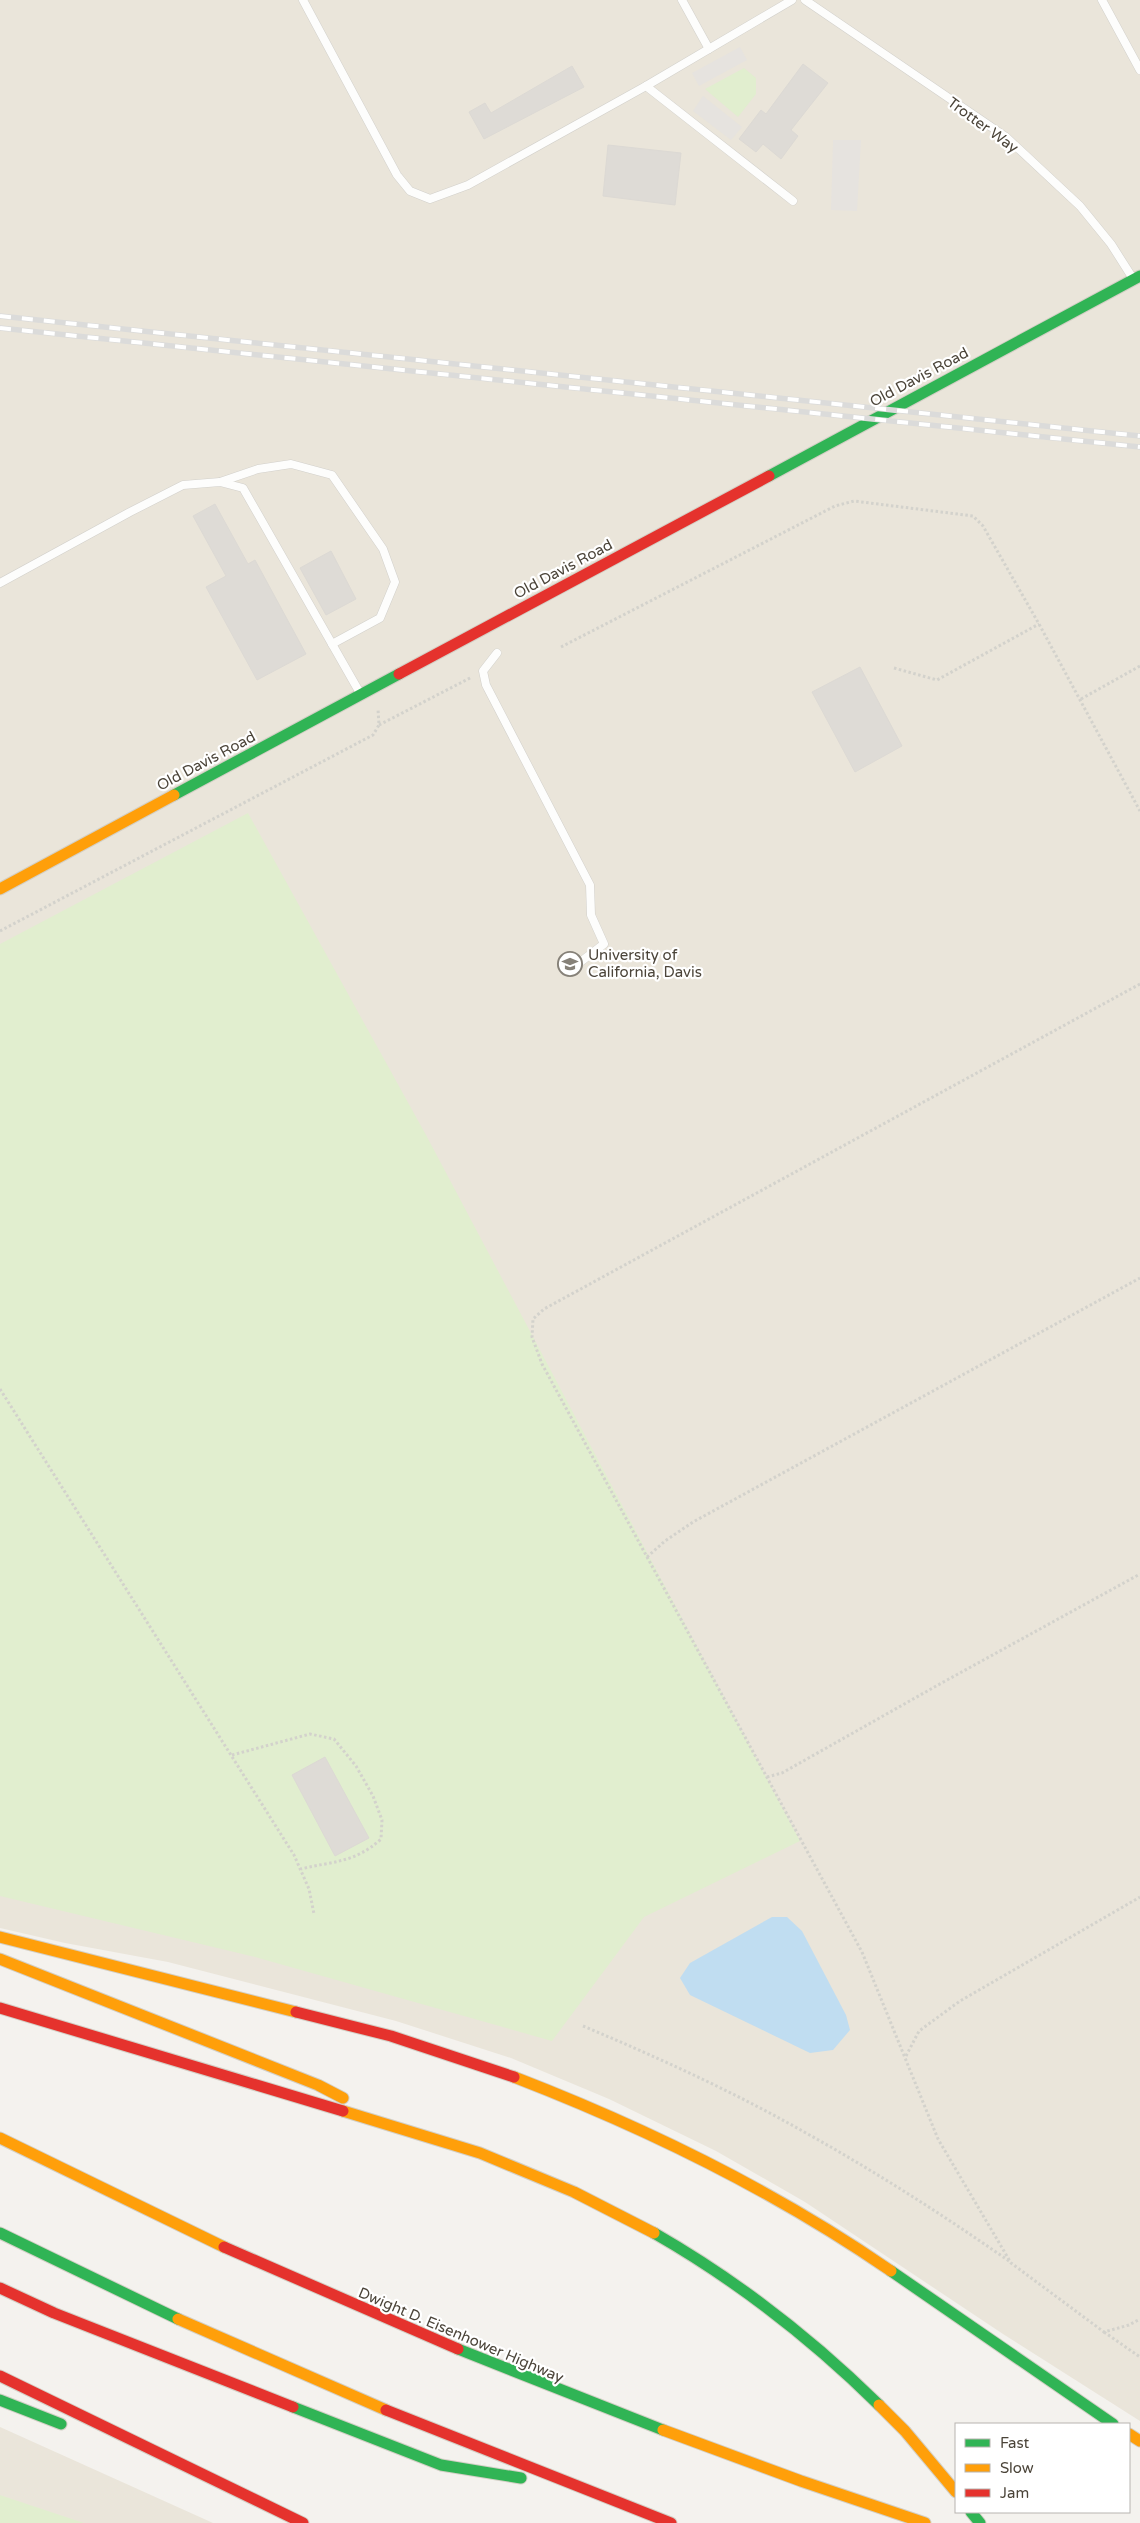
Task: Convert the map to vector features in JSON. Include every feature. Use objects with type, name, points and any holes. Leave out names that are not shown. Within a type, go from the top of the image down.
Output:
[{"type":"main road","name":"Old Davis Road","points":[[0,889],[1137,278]]},
{"type":"main road","points":[[0,1937],[391,2036],[487,2067],[581,2103],[660,2138],[730,2174],[809,2219],[885,2268],[1112,2423]]},
{"type":"main road","points":[[0,1959],[318,2085],[394,2127]]},
{"type":"main road","points":[[0,2008],[480,2153],[556,2183],[654,2234],[703,2263],[778,2316],[843,2371],[898,2425],[955,2491]]},
{"type":"main road","name":"Dwight D. Eisenhower Highway","points":[[0,2138],[91,2185],[236,2254],[397,2326],[575,2398],[732,2456],[925,2523]]},
{"type":"main road","points":[[0,2232],[291,2371],[571,2486],[671,2523]]},
{"type":"main road","points":[[0,2288],[54,2312],[441,2465],[571,2486]]},
{"type":"main road","points":[[0,2376],[303,2523]]},
{"type":"main road","points":[[0,2400],[73,2429]]},
{"type":"main road","points":[[118,2447],[264,2505]]},
{"type":"main road","points":[[972,2513],[980,2523]]},
{"type":"lane","points":[[303,0],[397,175],[410,191],[430,199],[468,185],[646,86],[792,0]]},
{"type":"lane","points":[[682,0],[709,49]]},
{"type":"lane","name":"Trotter Way","points":[[805,0],[1006,137],[1080,206],[1137,278]]},
{"type":"lane","points":[[1102,0],[1140,70]]},
{"type":"lane","points":[[646,86],[793,201]]},
{"type":"lane","points":[[0,583],[183,485],[220,482],[258,469],[291,464],[332,475],[383,549],[395,582],[380,618],[332,644]]},
{"type":"lane","points":[[220,482],[243,488],[332,644],[366,692]]},
{"type":"lane","points":[[497,653],[483,671],[486,685],[590,885],[591,915],[604,944],[579,963]]},
{"type":"path","points":[[561,647],[835,506],[854,501],[973,516],[983,526],[1039,624],[1140,811]]},
{"type":"path","points":[[894,668],[937,680],[1039,624]]},
{"type":"path","points":[[1081,699],[1140,666]]},
{"type":"path","points":[[0,931],[372,735],[379,725],[483,671]]},
{"type":"path","points":[[366,692],[379,712],[379,725]]},
{"type":"path","points":[[1011,2263],[938,2139],[862,1952],[542,1364],[532,1337],[533,1319],[553,1304],[1140,984]]},
{"type":"path","points":[[647,1557],[665,1541],[693,1522],[1140,1278]]},
{"type":"path","points":[[0,1389],[232,1755],[300,1869],[309,1889],[314,1914]]},
{"type":"path","points":[[767,1778],[782,1774],[938,1684],[1140,1574]]},
{"type":"path","points":[[232,1755],[310,1734],[334,1739],[356,1766],[373,1796],[382,1820],[381,1839],[371,1848],[354,1858],[300,1869]]},
{"type":"path","points":[[906,2057],[919,2031],[960,2001],[1140,1897]]},
{"type":"path","points":[[583,2026],[670,2063],[806,2132],[930,2206],[1140,2357]]},
{"type":"path","points":[[1104,2332],[1129,2325],[1140,2319]]},
{"type":"shaded area","name":"University of California, Davis","points":[[0,0],[1140,0],[1140,2421],[1003,2334],[805,2202],[716,2151],[609,2099],[511,2058],[396,2021],[168,1962],[65,1943],[0,1928]]},
{"type":"shaded area","points":[[740,47],[747,60],[699,86],[692,73]]},
{"type":"shaded area","points":[[703,96],[742,127],[731,140],[693,111]]},
{"type":"shaded area","points":[[833,140],[861,140],[857,211],[831,210]]},
{"type":"shaded area","points":[[0,2427],[213,2523],[0,2523]]},
{"type":"green space","points":[[744,68],[756,78],[756,94],[738,117],[705,89]]},
{"type":"green space","points":[[248,813],[426,1135],[800,1841],[644,1917],[552,2041],[255,1957],[0,1896],[0,944]]},
{"type":"green space","points":[[0,2495],[84,2523],[0,2523]]},
{"type":"water","points":[[772,1917],[787,1917],[802,1931],[846,2015],[850,2030],[833,2050],[810,2053],[690,1995],[680,1978],[690,1963]]},
{"type":"building","points":[[803,64],[828,83],[791,130],[798,136],[781,159],[763,144],[756,152],[739,139],[761,110],[766,114]]},
{"type":"building","points":[[572,66],[584,87],[484,139],[469,112],[485,103],[491,113]]},
{"type":"building","points":[[608,145],[681,153],[675,205],[603,196]]},
{"type":"building","points":[[215,504],[248,564],[255,560],[306,654],[257,680],[206,587],[226,576],[193,516]]},
{"type":"building","points":[[331,551],[356,599],[326,615],[300,568]]},
{"type":"building","points":[[860,667],[902,746],[855,772],[812,692]]},
{"type":"building","points":[[325,1757],[369,1838],[335,1856],[292,1775]]},
{"type":"railway","points":[[0,316],[1140,436]]},
{"type":"railway","points":[[0,328],[1140,447]]},
{"type":"traffic: fast","points":[[769,476],[1140,276]]},
{"type":"traffic: fast","points":[[174,795],[399,674]]},
{"type":"traffic: fast","points":[[0,2233],[178,2319]]},
{"type":"traffic: fast","points":[[654,2233],[714,2270],[772,2312],[827,2357],[879,2405]]},
{"type":"traffic: fast","points":[[891,2271],[1112,2423]]},
{"type":"traffic: fast","points":[[458,2349],[663,2430]]},
{"type":"traffic: fast","points":[[0,2400],[61,2424]]},
{"type":"traffic: fast","points":[[293,2407],[441,2465],[521,2478]]},
{"type":"traffic: fast","points":[[972,2513],[980,2523]]},
{"type":"traffic: slow","points":[[0,889],[174,795]]},
{"type":"traffic: slow","points":[[0,1937],[296,2012]]},
{"type":"traffic: slow","points":[[0,1959],[318,2085],[343,2098]]},
{"type":"traffic: slow","points":[[514,2077],[612,2118],[708,2163],[802,2214],[891,2271]]},
{"type":"traffic: slow","points":[[343,2111],[480,2153],[574,2192],[654,2233]]},
{"type":"traffic: slow","points":[[0,2138],[224,2247]]},
{"type":"traffic: slow","points":[[178,2319],[386,2410]]},
{"type":"traffic: slow","points":[[879,2405],[905,2431],[955,2491]]},
{"type":"traffic: slow","points":[[663,2430],[801,2481],[925,2523]]},
{"type":"traffic: slow","points":[[1130,2435],[1140,2441]]},
{"type":"traffic: jam","points":[[399,674],[769,476]]},
{"type":"traffic: jam","points":[[0,2008],[343,2111]]},
{"type":"traffic: jam","points":[[296,2012],[391,2036],[514,2077]]},
{"type":"traffic: jam","points":[[224,2247],[458,2349]]},
{"type":"traffic: jam","points":[[0,2288],[54,2313],[293,2407]]},
{"type":"traffic: jam","points":[[0,2376],[303,2523]]},
{"type":"traffic: jam","points":[[386,2410],[671,2523]]},
{"type":"place","name":"University of California, Davis","points":[[570,964]]}]
